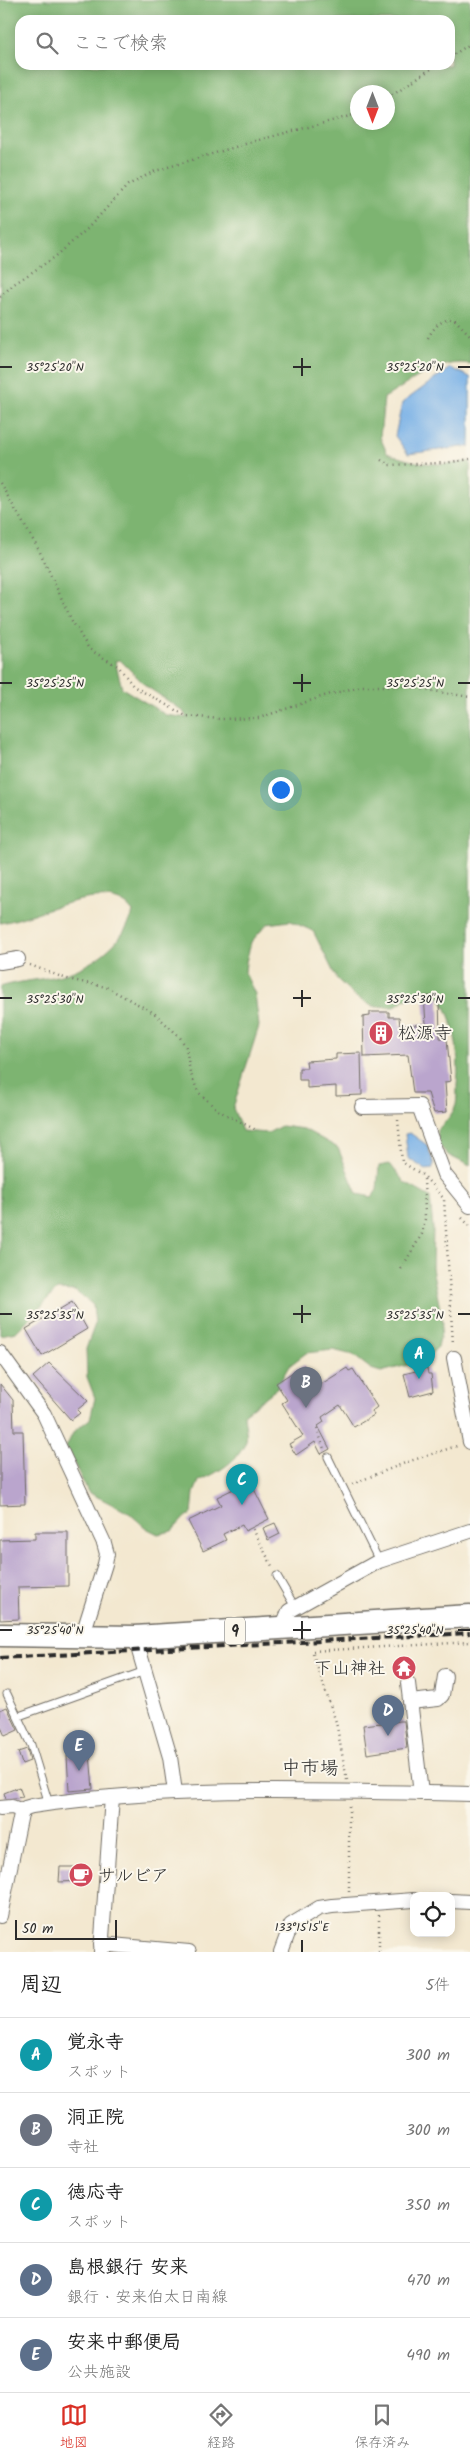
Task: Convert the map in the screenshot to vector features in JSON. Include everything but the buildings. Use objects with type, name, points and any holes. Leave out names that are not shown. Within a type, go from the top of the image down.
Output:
[{"type":"main road","name":"9","points":[[0,1635],[134,1637],[470,1616]]},
{"type":"street","points":[[0,962],[18,959]]},
{"type":"street","points":[[362,1107],[419,1106],[444,1174],[470,1206]]},
{"type":"street","points":[[0,1353],[44,1414],[104,1543],[107,1554],[105,1564],[82,1637]]},
{"type":"street","points":[[454,1358],[468,1442]]},
{"type":"street","points":[[282,1628],[289,1611],[379,1561],[470,1531]]},
{"type":"street","points":[[134,1637],[170,1757],[175,1792]]},
{"type":"street","points":[[410,1702],[438,1699],[442,1695],[444,1676]]},
{"type":"street","points":[[408,1683],[421,1793]]},
{"type":"street","points":[[0,1916],[23,1811],[32,1806],[112,1796],[175,1792],[349,1791],[470,1794]]},
{"type":"street","points":[[112,1796],[101,1948],[189,1952]]},
{"type":"street","points":[[0,1808],[12,1807],[23,1811]]},
{"type":"street","points":[[281,1952],[291,1925],[319,1908],[379,1901],[410,1900]]},
{"type":"street","points":[[455,1900],[470,1902]]},
{"type":"lane","points":[[328,1457],[379,1561]]},
{"type":"lane","points":[[277,1576],[295,1607]]},
{"type":"lane","points":[[19,1716],[145,1671]]},
{"type":"lane","points":[[8,1694],[31,1745],[49,1804]]},
{"type":"path","points":[[455,54],[470,44]]},
{"type":"path","points":[[395,92],[429,70]]},
{"type":"path","points":[[0,297],[61,251],[86,229],[128,185],[155,171],[254,141],[350,116]]},
{"type":"path","points":[[428,338],[433,328],[448,319],[454,319],[470,335]]},
{"type":"path","points":[[381,460],[389,465],[446,463],[470,459]]},
{"type":"path","points":[[0,483],[40,552],[72,621],[89,649],[119,667],[133,686],[186,716],[220,719],[259,718],[327,695],[362,686],[403,686],[470,697]]},
{"type":"path","points":[[18,959],[50,974],[106,987],[154,1013],[179,1036],[186,1047],[190,1072],[198,1092],[219,1110],[256,1130]]},
{"type":"path","points":[[396,1106],[402,1162],[424,1176],[444,1199],[454,1358]]},
{"type":"path","points":[[401,1268],[422,1234],[425,1219],[424,1176]]},
{"type":"path","points":[[317,1428],[328,1457]]},
{"type":"path","points":[[343,1488],[468,1442]]},
{"type":"path","points":[[253,1530],[277,1576]]},
{"type":"path","points":[[349,1904],[349,1791],[336,1722],[312,1651],[470,1642]]},
{"type":"path","points":[[379,1901],[379,1952]]},
{"type":"green space","points":[[0,0],[470,0],[470,364],[458,363],[436,368],[384,398],[380,437],[387,453],[407,460],[438,464],[470,461],[470,1166],[448,1155],[438,1144],[437,1130],[448,1119],[456,1105],[458,1060],[452,1025],[437,992],[425,992],[414,995],[394,1007],[372,1006],[356,997],[337,979],[313,931],[290,921],[267,924],[251,942],[245,973],[255,994],[259,1026],[233,1108],[242,1131],[268,1133],[281,1126],[304,1129],[338,1148],[357,1194],[372,1197],[377,1190],[379,1166],[390,1164],[405,1183],[430,1197],[433,1228],[432,1268],[443,1324],[438,1347],[423,1361],[381,1372],[371,1369],[353,1355],[333,1350],[306,1353],[289,1366],[276,1389],[244,1414],[246,1441],[243,1448],[227,1465],[199,1481],[194,1493],[192,1514],[185,1517],[172,1531],[158,1534],[146,1528],[129,1513],[88,1492],[66,1447],[74,1431],[90,1419],[95,1398],[87,1377],[86,1349],[95,1324],[93,1305],[75,1291],[57,1290],[16,1332],[0,1335],[0,987],[68,973],[89,964],[108,950],[124,932],[133,912],[122,902],[106,898],[70,902],[0,923]],"holes":[[[120,660],[146,686],[183,711],[187,718],[166,715],[122,688],[115,661]]]},
{"type":"water","points":[[450,368],[470,377],[470,446],[408,454],[395,436],[402,403]]},
{"type":"water","points":[[410,1133],[427,1145],[434,1164],[432,1169],[426,1170],[408,1158],[405,1134]]},
{"type":"railway","points":[[0,1658],[470,1633]]},
{"type":"place","name":"松源寺","points":[[381,1033]]},
{"type":"place","name":"覚永寺","points":[[419,1379]]},
{"type":"place","name":"洞正院","points":[[306,1408]]},
{"type":"place","name":"徳応寺","points":[[242,1505]]},
{"type":"place","name":"下山神社","points":[[404,1668]]},
{"type":"place","name":"島根銀行 安来","points":[[388,1736]]},
{"type":"place","name":"安来中郵便局","points":[[79,1771]]},
{"type":"place","name":"サルビア","points":[[81,1875]]},
{"type":"district","name":"中市場","points":[[310,1767]]}]
